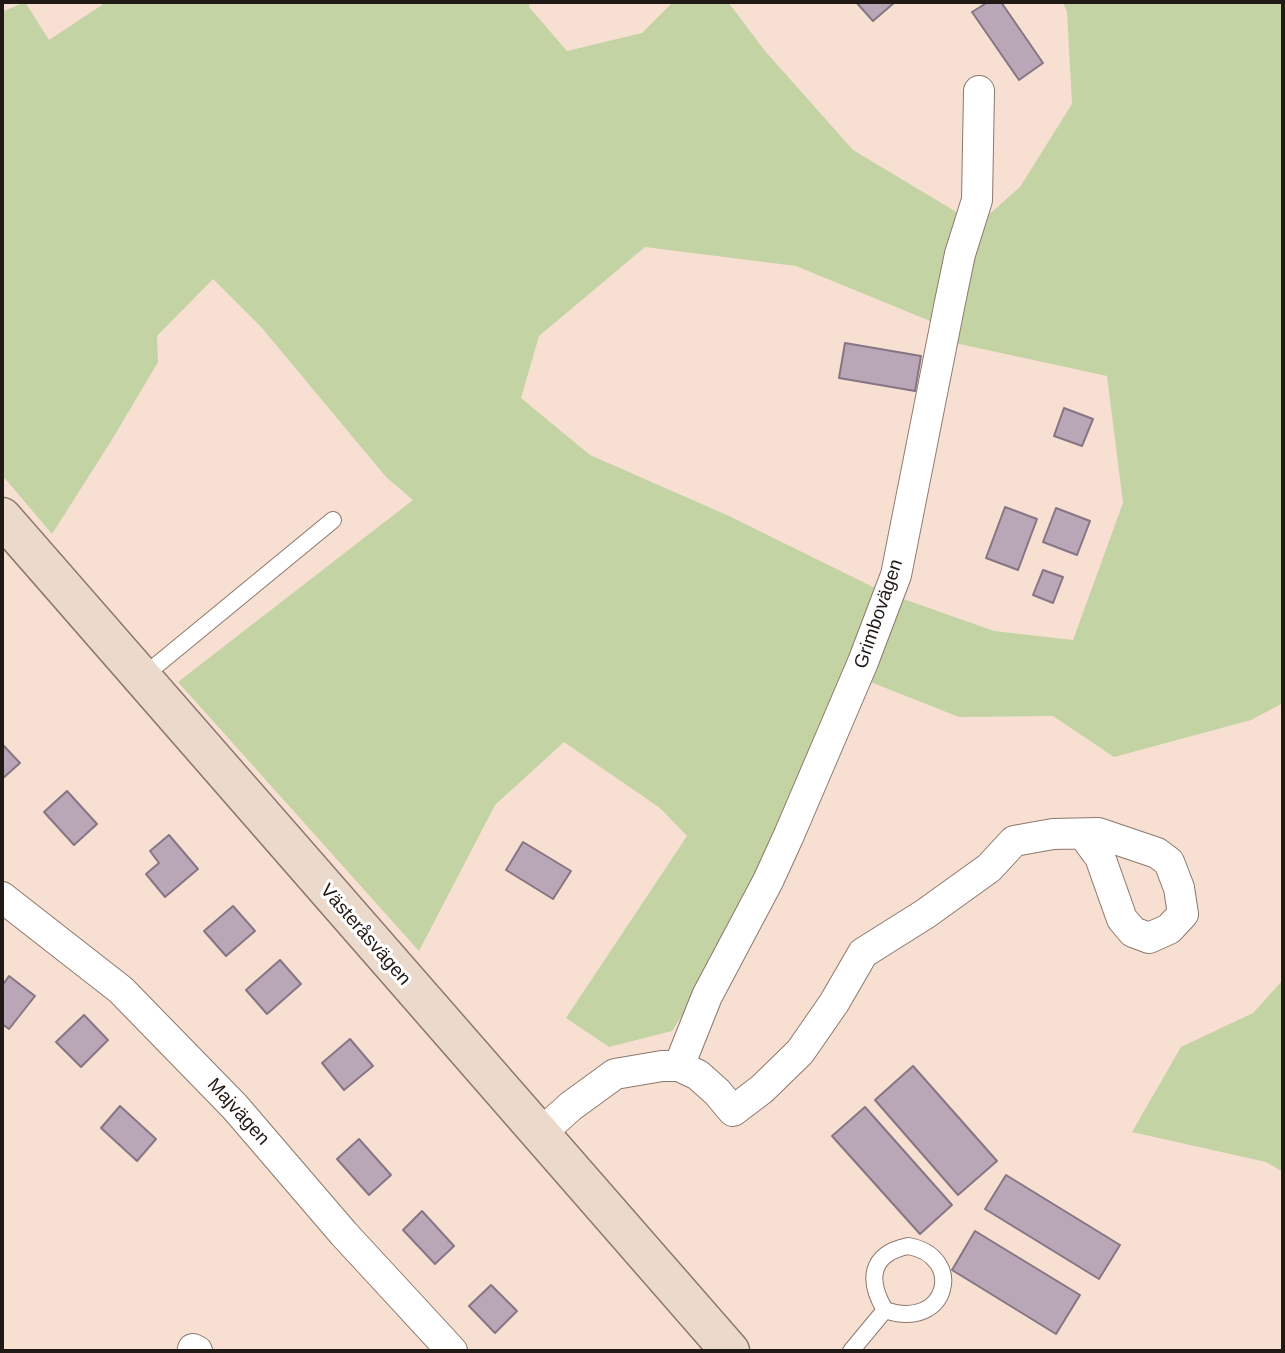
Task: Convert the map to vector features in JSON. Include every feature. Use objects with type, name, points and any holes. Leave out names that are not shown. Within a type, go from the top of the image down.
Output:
[{"type":"street","name":"Grimbovägen","points":[[679,1066],[707,996],[768,881],[789,835],[863,663],[896,575],[960,254],[977,200],[979,91]]},
{"type":"street","name":"Västeråsvägen","points":[[2,517],[730,1351]]},
{"type":"street","points":[[540,1134],[571,1106],[615,1074],[662,1066],[679,1066],[698,1075],[733,1111],[762,1089],[800,1052],[834,1003],[863,953],[925,914],[989,868],[1014,841],[1053,834],[1083,834]]},
{"type":"street","name":"Majvägen","points":[[2,897],[121,990],[235,1107],[344,1234],[452,1351]]},
{"type":"lane","points":[[141,678],[333,520]]},
{"type":"lane","points":[[908,1246],[921,1248],[933,1256],[940,1267],[943,1280],[941,1294],[933,1305],[922,1313],[909,1316],[886,1310],[876,1295],[873,1282],[876,1268],[883,1256],[894,1249],[908,1246]]},
{"type":"lane","points":[[851,1351],[886,1310]]},
{"type":"green space","points":[[25,2],[49,40],[104,2],[530,2],[529,7],[567,51],[642,33],[673,2],[728,2],[765,51],[853,150],[963,216],[935,323],[796,266],[645,247],[539,336],[521,398],[590,455],[729,516],[877,589],[847,686],[712,969],[672,1031],[609,1047],[566,1018],[687,836],[660,808],[564,742],[495,805],[419,951],[178,682],[413,500],[386,477],[262,328],[213,279],[157,336],[158,362],[52,534],[2,475],[2,12]]},
{"type":"green space","points":[[1063,2],[1283,2],[1283,703],[1251,720],[1114,757],[1053,716],[959,717],[868,681],[895,596],[994,631],[1073,640],[1123,503],[1107,376],[955,343],[976,226],[1020,187],[1072,104],[1067,12]]},
{"type":"green space","points":[[1283,980],[1283,1172],[1266,1162],[1132,1132],[1181,1047],[1253,1013]]},
{"type":"building","points":[[856,2],[895,2],[873,21]]},
{"type":"building","points":[[988,2],[1001,2],[1043,63],[1019,80],[972,12]]},
{"type":"building","points":[[845,343],[921,356],[915,391],[839,378]]},
{"type":"building","points":[[1064,408],[1093,419],[1082,446],[1054,436]]},
{"type":"building","points":[[1005,507],[1037,519],[1018,570],[986,558]]},
{"type":"building","points":[[1056,508],[1090,521],[1077,555],[1043,542]]},
{"type":"building","points":[[1043,570],[1063,577],[1053,603],[1033,595]]},
{"type":"building","points":[[2,744],[20,763],[2,779]]},
{"type":"building","points":[[67,791],[97,824],[74,845],[44,812]]},
{"type":"building","points":[[169,835],[198,869],[165,897],[146,874],[159,863],[150,851]]},
{"type":"building","points":[[523,842],[571,871],[553,899],[506,870]]},
{"type":"building","points":[[233,906],[255,931],[226,956],[204,931]]},
{"type":"building","points":[[280,960],[301,984],[267,1014],[246,990]]},
{"type":"building","points":[[9,976],[35,996],[9,1029],[2,1024],[2,986]]},
{"type":"building","points":[[84,1015],[108,1040],[81,1067],[56,1042]]},
{"type":"building","points":[[350,1039],[373,1066],[344,1090],[322,1063]]},
{"type":"building","points":[[913,1066],[997,1161],[958,1195],[875,1100]]},
{"type":"building","points":[[120,1106],[156,1139],[137,1161],[101,1128]]},
{"type":"building","points":[[865,1107],[952,1205],[920,1234],[832,1136]]},
{"type":"building","points":[[359,1139],[391,1175],[369,1195],[337,1159]]},
{"type":"building","points":[[1006,1175],[1120,1245],[1099,1279],[985,1209]]},
{"type":"building","points":[[422,1211],[454,1246],[435,1264],[403,1230]]},
{"type":"building","points":[[975,1231],[1080,1295],[1056,1334],[952,1270]]},
{"type":"building","points":[[491,1285],[517,1311],[495,1333],[469,1306]]}]
